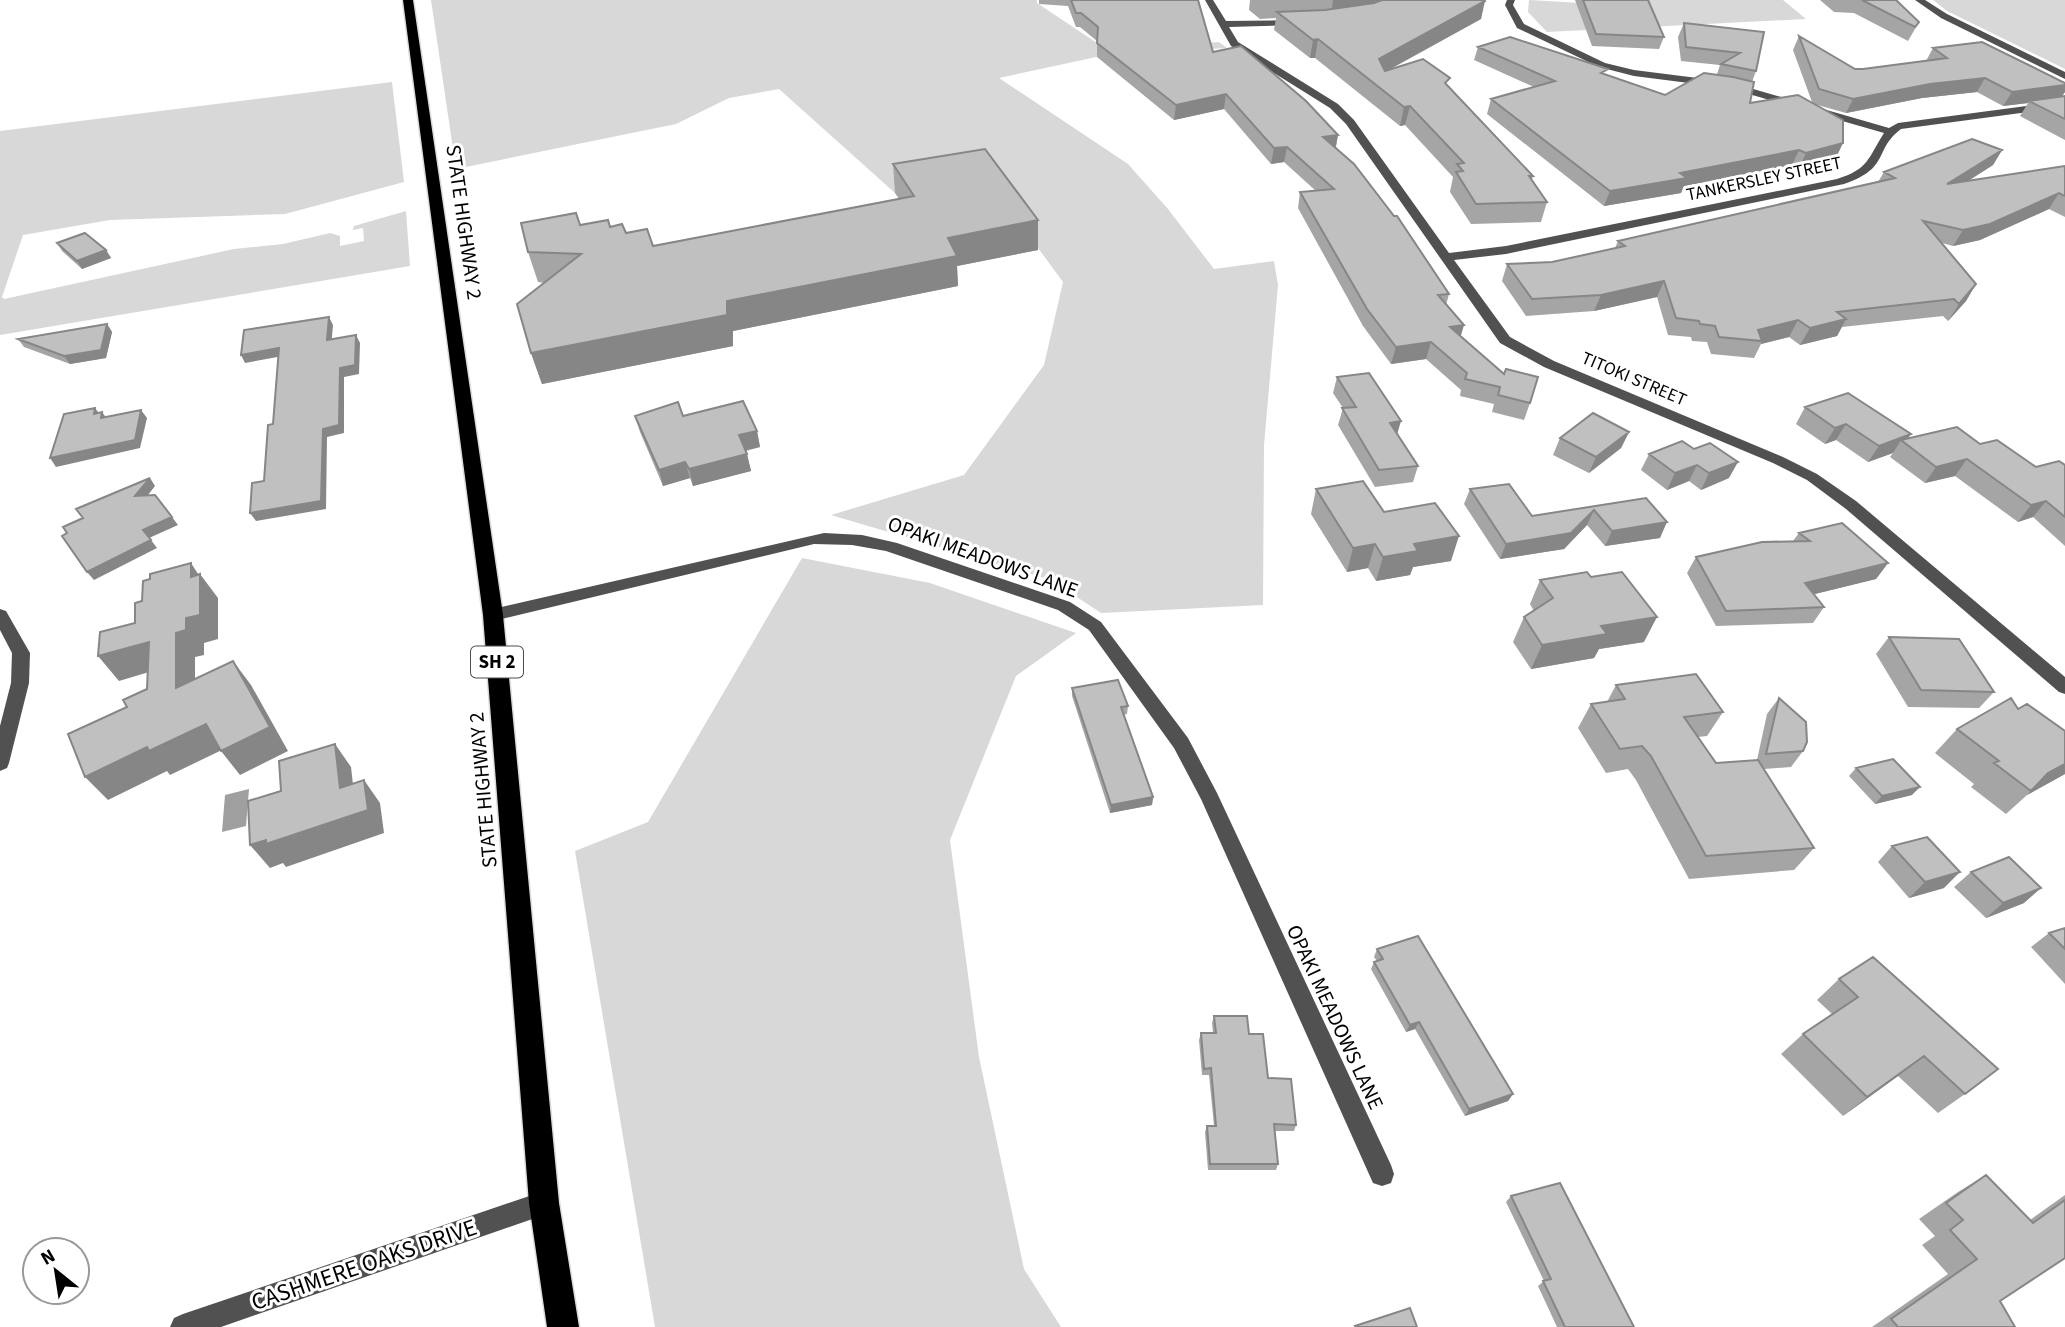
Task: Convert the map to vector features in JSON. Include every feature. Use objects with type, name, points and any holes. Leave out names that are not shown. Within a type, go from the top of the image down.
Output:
[{"type":"highway","name":"STATE HIGHWAY 2","points":[[408,0],[493,615],[544,1203],[563,1327]]},
{"type":"street","points":[[1209,0],[1224,24],[1312,21]]},
{"type":"street","points":[[1511,0],[1509,5],[1520,26],[1602,65],[1634,73],[1729,85],[1889,131],[1919,123],[2065,104]]},
{"type":"street","points":[[1919,0],[1944,16],[2065,76]]},
{"type":"street","name":"TITOKI STREET","points":[[1224,24],[1234,44],[1334,106],[1350,122],[1505,340],[1549,364],[1778,460],[1812,477],[1851,505],[2065,687]]},
{"type":"street","name":"TANKERSLEY STREET","points":[[1446,257],[1506,250],[1840,182],[1860,175],[1871,166],[1889,131]]},
{"type":"street","name":"OPAKI MEADOWS LANE","points":[[493,615],[814,539],[839,537],[866,539],[891,547],[1064,607],[1074,613],[1094,626],[1181,743],[1210,799],[1382,1174]]},
{"type":"street","points":[[0,615],[21,653],[20,683],[0,763]]},
{"type":"street","name":"CASHMERE OAKS DRIVE","points":[[183,1327],[544,1203]]},
{"type":"shaded area","points":[[431,0],[1037,0],[1037,3],[1097,43],[1151,46],[1219,42],[1227,48],[1101,56],[999,78],[1128,164],[1168,209],[1214,269],[1274,261],[1278,285],[1264,445],[1263,605],[1101,613],[1051,580],[831,515],[964,475],[1044,365],[1063,282],[986,177],[895,193],[779,89],[729,98],[676,124],[456,169]]},
{"type":"shaded area","points":[[1529,0],[1599,4],[1615,0],[1783,0],[1806,19],[1547,32],[1528,12]]},
{"type":"shaded area","points":[[1933,0],[2065,0],[2065,69],[1947,11]]},
{"type":"shaded area","points":[[392,82],[404,182],[285,214],[110,220],[23,235],[2,297],[4,299],[234,249],[283,244],[330,233],[340,236],[340,246],[364,241],[363,228],[353,230],[354,226],[406,211],[410,266],[0,335],[0,131]]},
{"type":"shaded area","points":[[802,558],[930,583],[1076,633],[1016,676],[950,840],[979,1057],[1024,1269],[1061,1327],[655,1327],[575,851],[648,822]]},
{"type":"shaded area","points":[[249,789],[246,826],[222,832],[225,795]]},
{"type":"building","points":[[1071,0],[1198,0],[1213,52],[1241,46],[1306,101],[1338,135],[1323,137],[1354,164],[1394,216],[1397,216],[1449,294],[1438,295],[1464,325],[1450,327],[1504,374],[1506,369],[1538,377],[1530,403],[1498,395],[1500,387],[1465,379],[1467,373],[1431,342],[1396,347],[1367,309],[1300,192],[1334,189],[1287,147],[1274,148],[1226,94],[1176,105],[1097,43],[1098,27],[1081,13],[1076,13]]},
{"type":"building","points":[[1382,0],[1485,1],[1379,59],[1385,71],[1423,59],[1450,78],[1445,83],[1533,176],[1529,176],[1547,202],[1476,204],[1456,172],[1463,171],[1457,164],[1464,163],[1410,106],[1404,107],[1318,39],[1313,40],[1277,12],[1325,10]]},
{"type":"building","points":[[1583,0],[1648,0],[1664,37],[1596,34]]},
{"type":"building","points":[[1862,0],[1896,0],[1919,22],[1915,27]]},
{"type":"building","points":[[1684,23],[1764,32],[1756,71],[1721,64],[1740,53],[1686,47]]},
{"type":"building","points":[[1799,36],[1855,69],[1947,58],[1933,48],[1982,42],[2065,85],[2012,92],[1985,78],[1930,84],[1853,99],[1819,89]]},
{"type":"building","points":[[1510,37],[1608,69],[1601,73],[1665,95],[1704,73],[1754,82],[1750,103],[1798,95],[1843,120],[1843,143],[1806,153],[1799,150],[1680,173],[1687,178],[1610,191],[1491,99],[1555,81],[1478,47]]},
{"type":"building","points":[[2065,96],[2065,119],[2029,101]]},
{"type":"building","points":[[1972,139],[2002,150],[1947,184],[2065,166],[2065,196],[2059,193],[1990,224],[1963,230],[1923,221],[1976,284],[1959,304],[1954,299],[1837,312],[1846,319],[1810,328],[1798,320],[1758,330],[1762,341],[1719,337],[1715,326],[1676,318],[1664,281],[1601,295],[1532,299],[1507,264],[1552,262],[1625,246],[1618,241],[1895,178],[1884,172]]},
{"type":"building","points":[[985,149],[1038,220],[948,238],[957,256],[727,301],[727,315],[531,353],[517,304],[581,254],[528,252],[521,223],[576,213],[580,225],[608,220],[610,227],[622,224],[626,233],[647,229],[653,246],[914,196],[893,164]]},
{"type":"building","points":[[85,233],[106,250],[77,261],[57,243]]},
{"type":"building","points":[[329,317],[327,340],[356,335],[355,365],[340,368],[339,425],[323,429],[321,501],[250,513],[252,483],[264,481],[268,425],[273,424],[279,348],[241,355],[244,330]]},
{"type":"building","points":[[107,324],[101,350],[64,356],[18,339]]},
{"type":"building","points":[[1369,373],[1401,421],[1390,423],[1418,466],[1379,470],[1342,408],[1356,407],[1337,377]]},
{"type":"building","points":[[1848,393],[1911,434],[1879,446],[1846,424],[1835,428],[1805,407]]},
{"type":"building","points":[[743,401],[757,431],[739,435],[747,454],[689,469],[685,462],[659,470],[635,416],[678,402],[683,416]]},
{"type":"building","points":[[95,408],[94,414],[102,412],[101,418],[141,410],[135,440],[50,458],[64,414]]},
{"type":"building","points":[[1593,413],[1629,432],[1596,457],[1560,438]]},
{"type":"building","points":[[1957,427],[1980,444],[1997,440],[2036,467],[2059,461],[2065,465],[2065,517],[2046,501],[2031,505],[1967,459],[1936,467],[1901,440]]},
{"type":"building","points":[[1682,441],[1694,449],[1710,443],[1738,462],[1709,473],[1697,465],[1675,473],[1649,454]]},
{"type":"building","points":[[150,478],[135,496],[155,495],[172,517],[143,530],[151,540],[87,572],[62,536],[67,533],[63,527],[83,518],[76,509]]},
{"type":"building","points":[[1363,481],[1384,512],[1435,503],[1459,536],[1414,544],[1418,551],[1383,557],[1375,544],[1353,548],[1316,489]]},
{"type":"building","points":[[1509,484],[1532,516],[1646,498],[1667,522],[1612,531],[1594,510],[1571,533],[1506,544],[1470,489]]},
{"type":"building","points":[[1842,523],[1888,563],[1805,583],[1824,607],[1726,611],[1696,557],[1762,542],[1810,541],[1799,533]]},
{"type":"building","points":[[191,563],[191,577],[200,574],[200,615],[186,618],[186,630],[176,633],[176,688],[233,661],[270,727],[221,751],[206,724],[149,751],[147,747],[85,777],[68,734],[127,707],[123,700],[147,689],[149,642],[98,656],[100,632],[135,623],[135,603],[142,601],[143,581],[150,579],[150,574]]},
{"type":"building","points":[[1587,572],[1591,577],[1622,572],[1657,617],[1601,626],[1607,634],[1542,645],[1524,617],[1553,598],[1540,580]]},
{"type":"building","points":[[1889,637],[1959,639],[1994,692],[1921,690]]},
{"type":"building","points":[[1696,674],[1723,712],[1684,717],[1716,763],[1758,760],[1814,848],[1706,856],[1651,756],[1642,746],[1620,749],[1591,704],[1625,699],[1616,685]]},
{"type":"building","points":[[1118,680],[1128,706],[1121,707],[1153,797],[1111,805],[1072,688]]},
{"type":"building","points":[[1779,698],[1806,722],[1807,742],[1803,751],[1766,754]]},
{"type":"building","points":[[2011,698],[2018,709],[2027,704],[2065,731],[2065,764],[2048,773],[2031,791],[1994,763],[1999,761],[1957,729]]},
{"type":"building","points":[[335,744],[340,788],[364,780],[368,810],[266,844],[266,840],[250,845],[248,801],[281,791],[279,761]]},
{"type":"building","points":[[1893,759],[1920,787],[1882,796],[1856,768]]},
{"type":"building","points":[[1927,837],[1960,872],[1925,882],[1892,846]]},
{"type":"building","points":[[2009,857],[2041,888],[2003,903],[1971,872]]},
{"type":"building","points":[[2065,928],[2065,949],[2049,933]]},
{"type":"building","points":[[1418,936],[1513,1094],[1469,1109],[1419,1022],[1410,1025],[1374,962],[1383,959],[1377,949]]},
{"type":"building","points":[[1873,957],[1998,1069],[1965,1094],[1924,1056],[1867,1097],[1803,1034],[1858,997],[1839,979]]},
{"type":"building","points":[[1214,1016],[1247,1016],[1249,1034],[1263,1034],[1268,1078],[1291,1079],[1296,1125],[1274,1124],[1278,1164],[1210,1164],[1207,1126],[1216,1126],[1211,1068],[1204,1069],[1201,1033],[1216,1033]]},
{"type":"building","points":[[1986,1175],[2033,1223],[2065,1200],[2065,1258],[2000,1301],[2015,1327],[1898,1327],[1891,1319],[1977,1259],[1950,1230],[1963,1220],[1946,1203]]},
{"type":"building","points":[[1560,1183],[1634,1327],[1565,1327],[1543,1281],[1551,1279],[1511,1196]]},
{"type":"building","points":[[1410,1308],[1417,1327],[1355,1326]]}]
